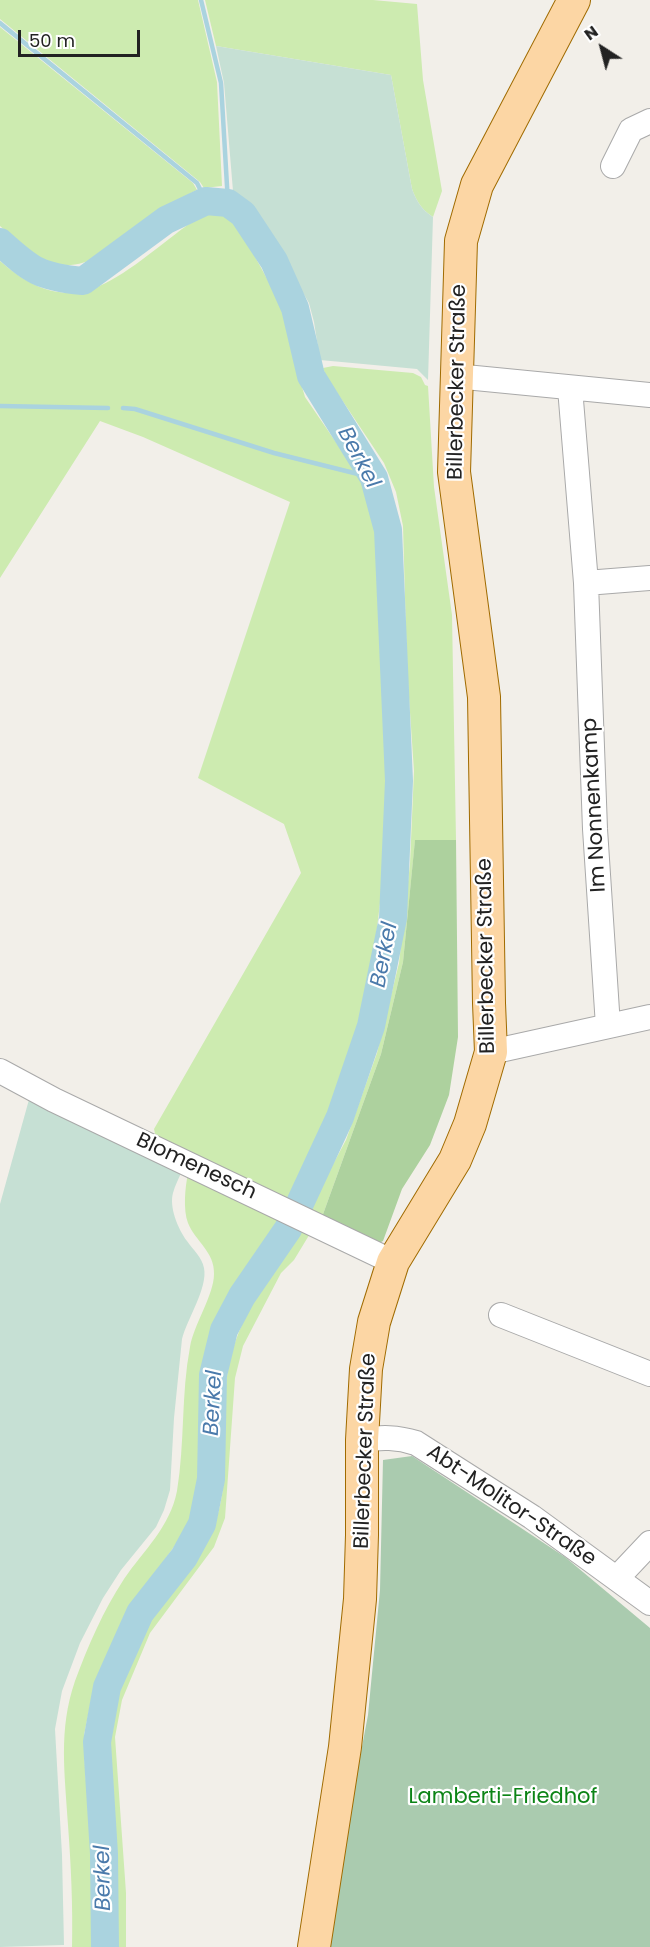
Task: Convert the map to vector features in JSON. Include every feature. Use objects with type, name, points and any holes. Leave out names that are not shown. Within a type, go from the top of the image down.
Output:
[{"type":"main road","name":"Billerbecker Straße","points":[[314,1947],[345,1747],[360,1599],[362,1440],[366,1369],[374,1322],[393,1262],[455,1160],[470,1124],[491,1052],[484,697],[454,472],[455,376],[461,241],[477,185],[574,0]]},
{"type":"street","points":[[613,166],[631,130],[650,121]]},
{"type":"street","points":[[455,376],[650,395]]},
{"type":"street","name":"Im Nonnenkamp","points":[[570,388],[586,583],[594,829],[608,1026]]},
{"type":"street","points":[[586,583],[650,578]]},
{"type":"street","points":[[491,1052],[650,1017]]},
{"type":"street","name":"Blomenesch","points":[[0,1071],[54,1100],[393,1262]]},
{"type":"street","points":[[501,1315],[650,1374]]},
{"type":"street","name":"Abt-Molitor-Straße","points":[[362,1440],[382,1437],[400,1438],[416,1443],[532,1517],[650,1603]]},
{"type":"street","points":[[617,1578],[650,1543]]},
{"type":"green space","points":[[0,0],[198,0],[217,82],[222,186],[204,188],[200,182],[0,19]]},
{"type":"green space","points":[[205,0],[373,0],[417,4],[423,80],[442,191],[433,217],[420,205],[412,189],[391,75],[216,46]]},
{"type":"green space","points":[[0,27],[193,183],[197,190],[124,242],[84,263],[64,265],[44,260],[21,245],[0,226]]},
{"type":"green space","points":[[216,46],[391,75],[412,189],[420,205],[433,217],[428,380],[417,369],[320,360],[309,303],[267,231],[251,209],[233,191],[224,83]]},
{"type":"green space","points":[[221,212],[235,220],[277,297],[294,340],[297,370],[305,397],[364,487],[374,514],[376,532],[387,845],[374,953],[362,1022],[342,1076],[336,1102],[289,1202],[156,1138],[154,1129],[301,873],[284,824],[198,778],[290,502],[143,437],[100,421],[0,578],[0,261],[25,279],[47,289],[68,293],[88,290],[127,271],[193,221]]},
{"type":"green space","points":[[333,366],[413,373],[421,377],[428,386],[434,487],[452,615],[456,840],[415,841],[403,962],[381,1054],[322,1217],[308,1211],[346,1140],[377,1053],[399,963],[410,864],[414,771],[407,668],[403,526],[396,492],[384,463],[326,376],[323,368]]},
{"type":"green space","points":[[415,840],[456,840],[458,1037],[449,1095],[430,1145],[402,1189],[383,1241],[377,1244],[322,1217],[381,1054],[403,962]]},
{"type":"green space","points":[[30,1096],[182,1171],[173,1193],[173,1211],[184,1236],[201,1260],[204,1276],[200,1294],[182,1339],[170,1490],[164,1510],[156,1527],[121,1570],[103,1598],[80,1643],[62,1691],[55,1729],[64,1945],[0,1947],[0,1204]]},
{"type":"green space","points":[[188,1174],[281,1218],[215,1323],[203,1384],[199,1483],[186,1530],[123,1618],[93,1691],[84,1735],[95,1894],[95,1947],[72,1947],[72,1886],[64,1770],[66,1717],[75,1681],[96,1629],[124,1579],[155,1538],[174,1504],[181,1455],[185,1383],[190,1347],[213,1282],[211,1259],[186,1218],[185,1199]]},
{"type":"green space","points":[[300,1227],[311,1232],[294,1260],[281,1273],[243,1346],[235,1378],[225,1518],[214,1547],[150,1633],[122,1700],[115,1737],[126,1893],[126,1947],[118,1947],[115,1852],[108,1757],[108,1732],[115,1697],[127,1662],[142,1630],[193,1562],[211,1533],[221,1501],[225,1468],[226,1386],[235,1342],[253,1302]]},
{"type":"green space","name":"Lamberti-Friedhof","points":[[412,1456],[565,1557],[650,1628],[650,1947],[330,1947],[348,1820],[368,1715],[380,1590],[383,1460]]},
{"type":"waterway","points":[[201,0],[221,83],[228,203]]},
{"type":"waterway","points":[[0,23],[197,183],[206,201]]},
{"type":"waterway","name":"Berkel","points":[[0,242],[20,260],[37,271],[46,275],[83,281],[166,220],[206,201],[228,203],[243,214],[274,261],[295,308],[311,376],[374,478],[388,530],[399,781],[393,918],[371,1026],[340,1117],[288,1229],[242,1296],[224,1330],[213,1375],[211,1479],[202,1524],[184,1557],[140,1613],[107,1687],[97,1742],[104,1854],[105,1947]]},
{"type":"waterway","points":[[0,406],[108,408]]},
{"type":"waterway","points":[[123,408],[135,409],[274,453],[374,478]]}]
